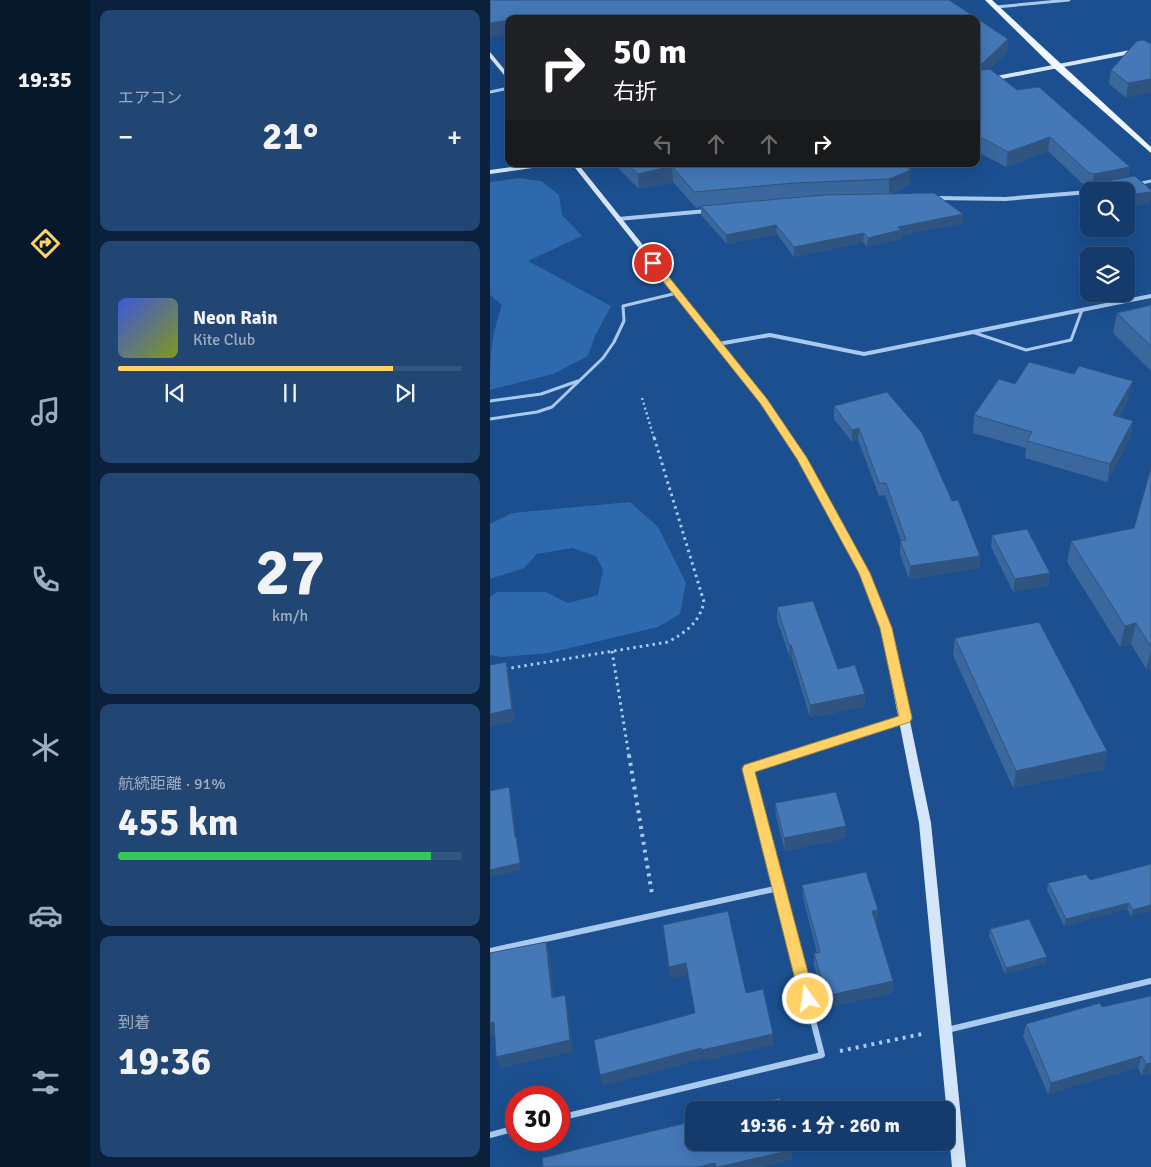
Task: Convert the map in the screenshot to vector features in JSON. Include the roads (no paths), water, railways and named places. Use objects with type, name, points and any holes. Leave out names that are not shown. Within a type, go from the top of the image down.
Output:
[{"type":"main road","points":[[988,0],[1057,66],[1151,151]]},
{"type":"street","points":[[996,7],[1069,0]]},
{"type":"street","points":[[980,81],[1151,48]]},
{"type":"street","points":[[490,54],[505,73]]},
{"type":"street","points":[[490,92],[505,89]]},
{"type":"street","points":[[490,172],[525,167]]},
{"type":"street","points":[[577,167],[764,401],[802,458],[864,573],[886,628],[925,823],[959,1167]]},
{"type":"street","points":[[1135,184],[1151,181]]},
{"type":"street","points":[[927,198],[1005,199],[1080,193]]},
{"type":"street","points":[[618,219],[717,210]]},
{"type":"street","points":[[718,344],[770,335],[864,354],[1151,296]]},
{"type":"street","points":[[570,1115],[822,1055],[748,769],[905,718]]},
{"type":"street","points":[[490,950],[779,888]]},
{"type":"street","points":[[946,1030],[1151,981]]},
{"type":"street","points":[[490,1135],[505,1131]]},
{"type":"lane","points":[[490,419],[537,412],[552,407],[604,358],[624,321],[623,306],[677,293]]},
{"type":"lane","points":[[971,332],[1026,350],[1071,340],[1082,310]]},
{"type":"lane","points":[[490,401],[541,394],[580,380]]}]
